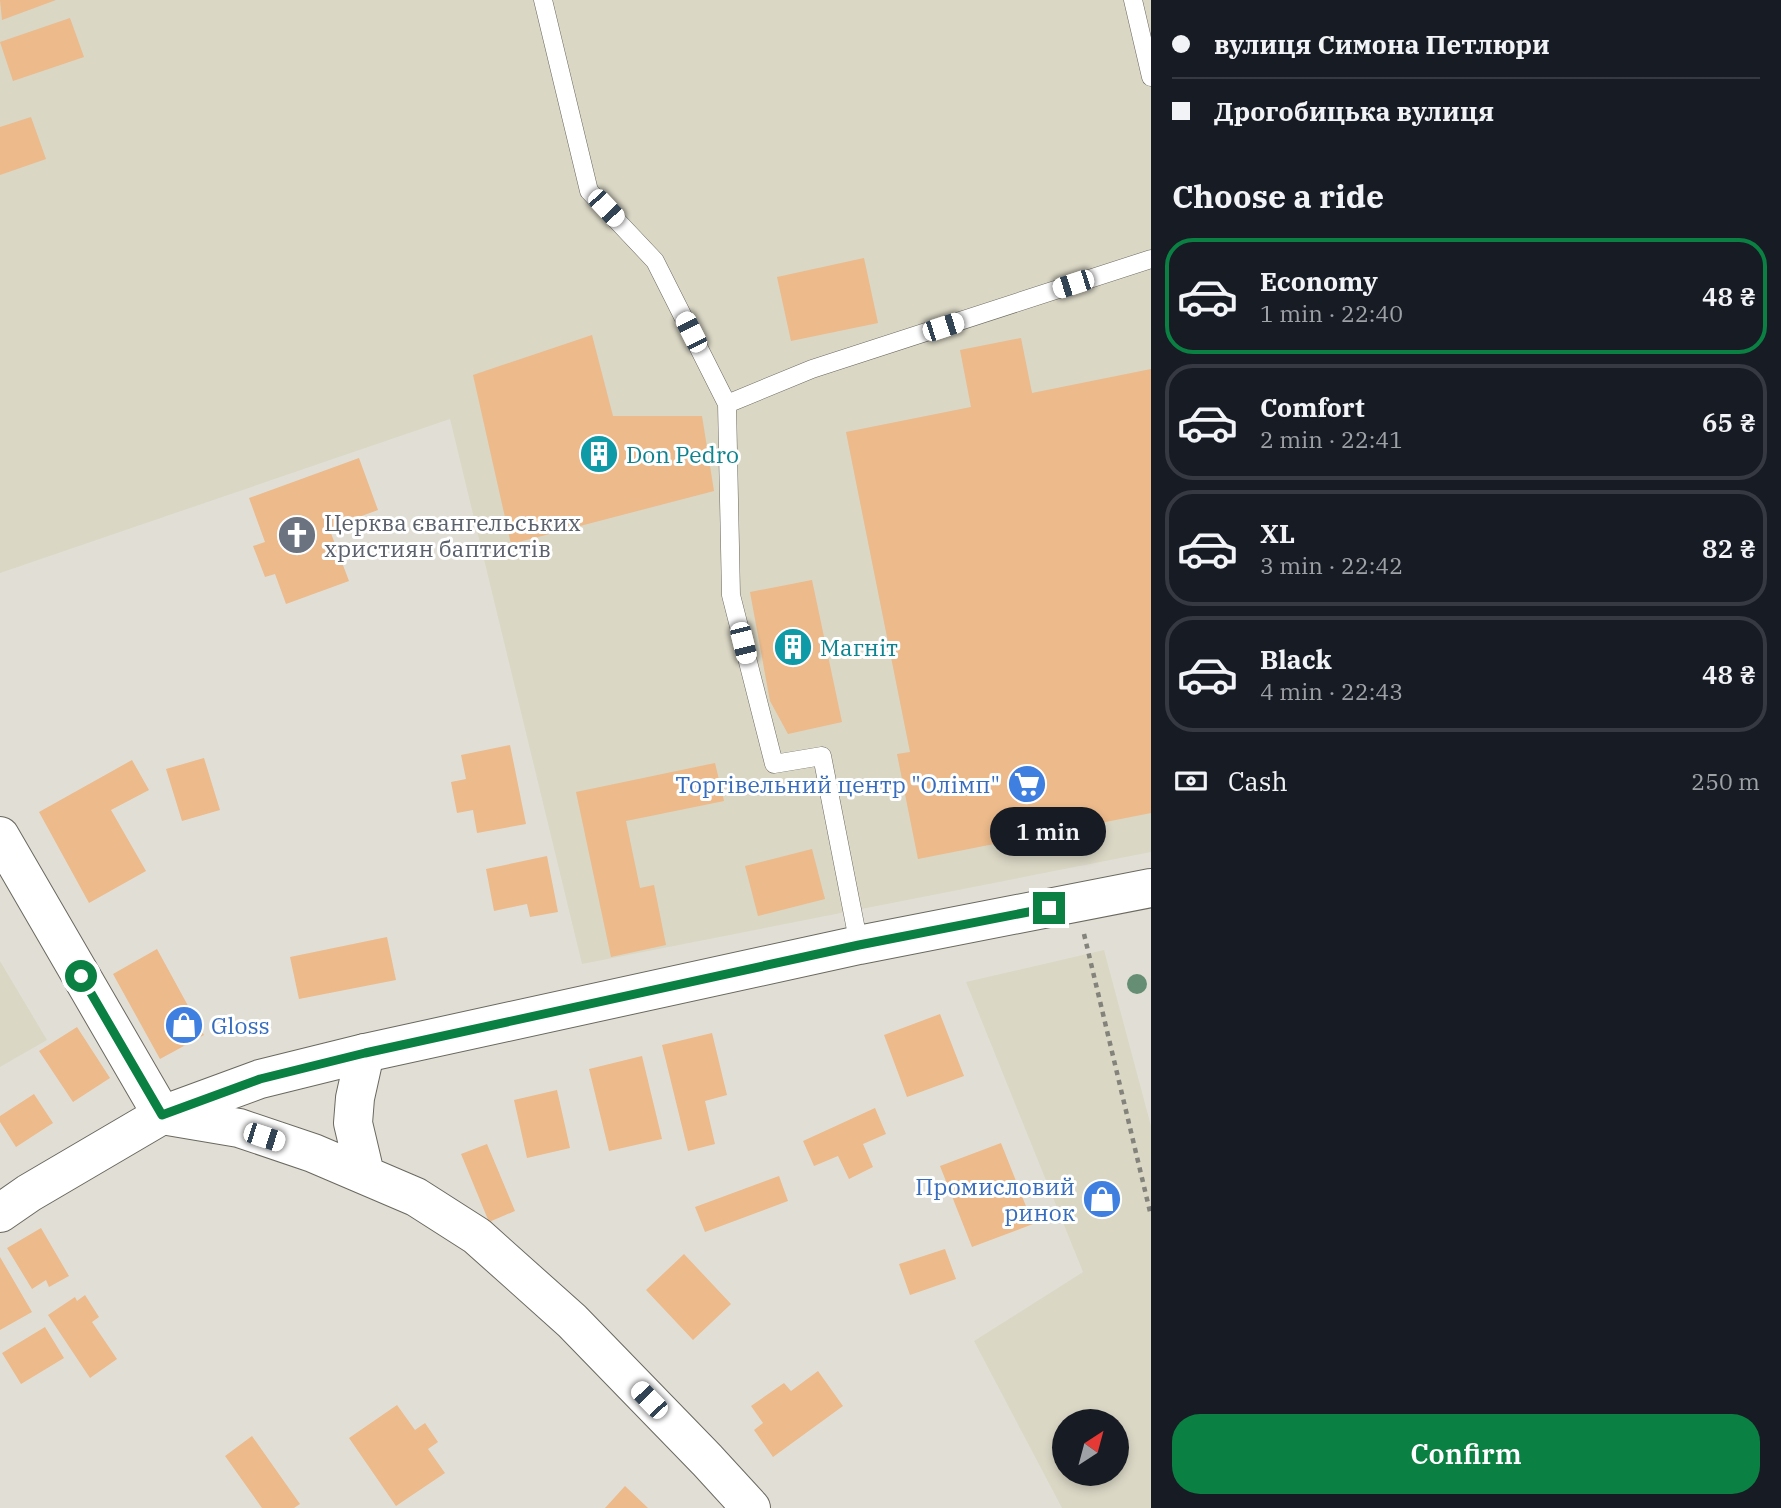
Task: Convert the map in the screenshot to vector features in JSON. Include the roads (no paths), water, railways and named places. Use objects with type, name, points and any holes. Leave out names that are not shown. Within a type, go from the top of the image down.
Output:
[{"type":"main road","points":[[0,836],[162,1115]]},
{"type":"main road","points":[[0,1213],[29,1193],[162,1115],[260,1079],[365,1053],[859,945],[1151,888]]},
{"type":"main road","points":[[365,1053],[355,1098],[353,1123],[365,1174]]},
{"type":"main road","points":[[162,1115],[239,1128],[313,1153],[416,1197],[477,1236],[572,1321],[751,1508]]},
{"type":"lane","points":[[543,0],[589,191],[655,261],[727,404],[731,595],[734,608],[774,764],[822,756],[859,945]]},
{"type":"lane","points":[[1133,0],[1151,77]]},
{"type":"lane","points":[[727,404],[812,369],[1151,259]]},
{"type":"place","name":"Don Pedro","points":[[599,454]]},
{"type":"place","name":"Церква євангельських християн баптистів","points":[[297,535]]},
{"type":"place","name":"Магніт","points":[[793,647]]},
{"type":"place","name":"Торгівельний центр \"Олімп\"","points":[[1027,784]]},
{"type":"place","name":"Gloss","points":[[184,1025]]},
{"type":"place","name":"Промисловий ринок","points":[[1102,1199]]}]
